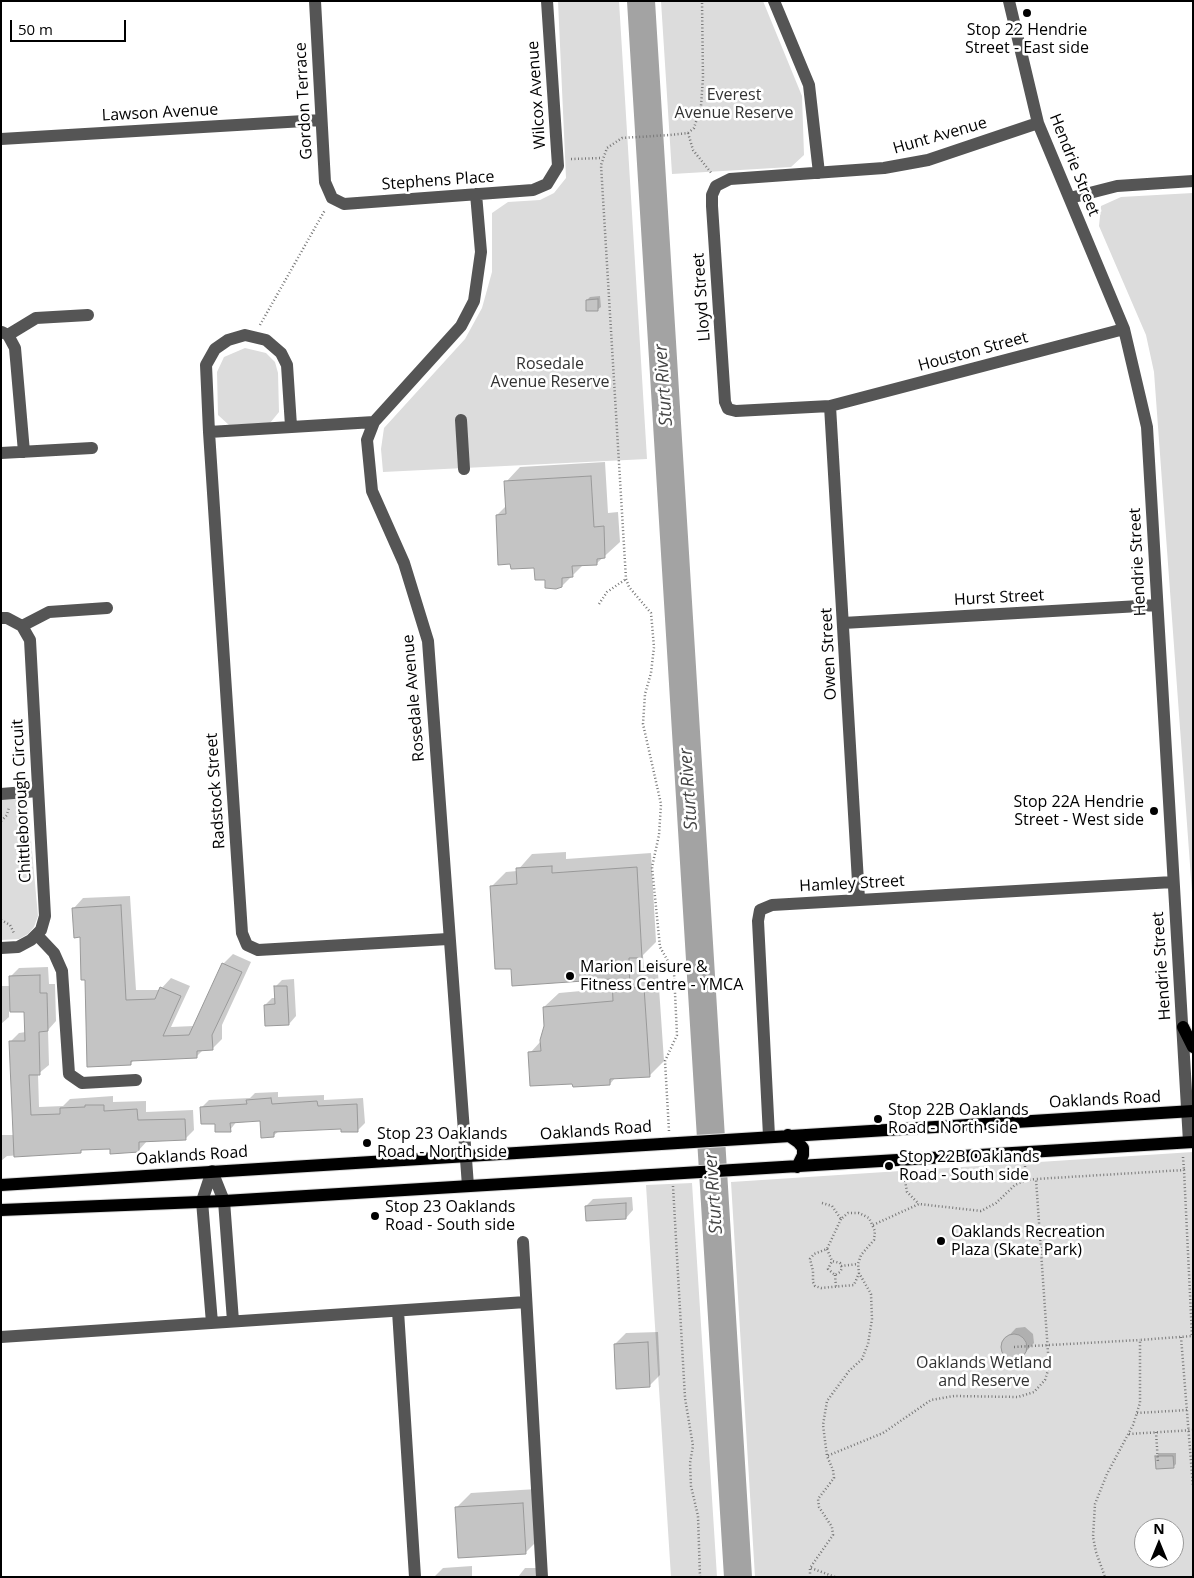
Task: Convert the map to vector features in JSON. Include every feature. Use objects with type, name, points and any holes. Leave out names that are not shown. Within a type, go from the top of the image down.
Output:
[{"type":"main road","points":[[1183,1027],[1193,1047]]},
{"type":"main road","name":"Oaklands Road","points":[[1,1185],[466,1156],[669,1138],[769,1136],[1191,1112]]},
{"type":"main road","points":[[788,1135],[803,1148],[803,1155],[796,1167]]},
{"type":"main road","points":[[1,1210],[224,1201],[468,1186],[672,1177],[750,1170],[1191,1142]]},
{"type":"street","name":"Gordon Terrace","points":[[315,1],[325,182],[332,198]]},
{"type":"street","name":"Wilcox Avenue","points":[[547,1],[558,166],[547,184]]},
{"type":"street","points":[[720,183],[730,179],[819,173],[809,85],[774,1]]},
{"type":"street","name":"Hendrie Street","points":[[1010,1],[1038,123],[1124,330],[1147,427],[1173,882],[1191,1112],[1191,1142]]},
{"type":"street","name":"Lawson Avenue","points":[[1,138],[321,120]]},
{"type":"street","name":"Hunt Avenue","points":[[819,173],[884,168],[928,160],[1038,123]]},
{"type":"street","points":[[1070,198],[1117,186],[1193,181]]},
{"type":"street","name":"Lloyd Street","points":[[720,183],[716,186],[712,195],[712,206],[724,402],[728,409],[736,411],[830,406]]},
{"type":"street","name":"Stephens Place","points":[[332,198],[344,204],[533,190],[547,184]]},
{"type":"street","name":"Rosedale Avenue","points":[[468,1186],[448,939],[428,641],[404,563],[372,491],[367,440],[374,422],[461,326],[474,301],[481,252],[476,194]]},
{"type":"street","points":[[24,452],[16,348],[5,334],[36,318],[88,315]]},
{"type":"street","name":"Houston Street","points":[[830,406],[1124,330]]},
{"type":"street","name":"Radstock Street","points":[[291,426],[287,365],[282,353],[266,340],[244,335],[228,340],[215,349],[206,365],[209,432],[242,933],[247,945],[258,950],[448,939]]},
{"type":"street","name":"Owen Street","points":[[830,406],[859,899]]},
{"type":"street","points":[[461,420],[464,469]]},
{"type":"street","points":[[209,432],[374,422]]},
{"type":"street","points":[[1,453],[92,448]]},
{"type":"street","name":"Hurst Street","points":[[843,623],[1157,605]]},
{"type":"street","points":[[1,618],[7,618],[22,626],[49,612],[107,608]]},
{"type":"street","name":"Chittleborough Circuit","points":[[22,626],[30,640],[45,916],[37,935]]},
{"type":"street","points":[[1,794],[38,791]]},
{"type":"street","name":"Hamley Street","points":[[769,1136],[758,921],[760,910],[772,905],[859,899],[1173,882]]},
{"type":"street","points":[[1,948],[18,947],[26,944],[37,935],[54,953],[62,971],[69,1074],[82,1083],[136,1080]]},
{"type":"street","points":[[212,1171],[224,1201],[233,1322]]},
{"type":"street","points":[[212,1171],[202,1202],[212,1323]]},
{"type":"street","points":[[523,1242],[542,1577]]},
{"type":"street","points":[[1,1337],[526,1302]]},
{"type":"street","points":[[398,1311],[415,1577]]},
{"type":"path","points":[[669,1138],[665,1061],[677,1035],[674,972],[660,947],[652,867],[659,835],[661,804],[643,724],[645,694],[651,673],[654,647],[651,612],[629,587],[626,579],[602,158],[607,148],[615,141],[630,137],[670,136],[688,133],[694,128],[701,106],[704,58],[702,1]]},
{"type":"path","points":[[688,133],[693,150],[720,183]]},
{"type":"path","points":[[557,159],[602,158]]},
{"type":"path","points":[[256,338],[262,318],[332,198]]},
{"type":"path","points":[[599,604],[606,592],[626,579]]},
{"type":"path","points":[[1025,1152],[1026,1180]]},
{"type":"path","points":[[903,1160],[907,1192],[919,1204]]},
{"type":"path","points":[[873,1225],[919,1204],[981,1211],[996,1203],[1014,1185],[1026,1180],[1184,1170],[1192,1336],[1014,1347]]},
{"type":"path","points":[[672,1177],[685,1398],[693,1446],[690,1463],[691,1486],[698,1516],[700,1577]]},
{"type":"path","points":[[827,1456],[883,1433],[931,1400],[954,1396],[1018,1397],[1034,1392],[1045,1380],[1049,1367],[1036,1179]]},
{"type":"path","points":[[822,1203],[832,1206],[841,1218]]},
{"type":"path","points":[[810,1577],[810,1568],[833,1535],[832,1527],[819,1507],[818,1499],[834,1478],[827,1456],[823,1425],[827,1401],[849,1371],[862,1359],[868,1344],[872,1319],[872,1294],[859,1273],[858,1264],[861,1255],[874,1240],[873,1225],[869,1218],[859,1213],[848,1213],[841,1218],[827,1250],[832,1261]]},
{"type":"path","points":[[827,1250],[814,1254],[810,1259],[814,1271],[813,1282],[815,1286],[821,1288],[854,1285],[859,1273]]},
{"type":"path","points":[[832,1261],[837,1260],[841,1266],[840,1272],[835,1275]]},
{"type":"path","points":[[832,1261],[828,1268],[835,1275],[836,1287]]},
{"type":"path","points":[[841,1266],[858,1264]]},
{"type":"path","points":[[1181,1337],[1191,1430],[1193,1487]]},
{"type":"path","points":[[1105,1577],[1093,1537],[1095,1504],[1104,1481],[1129,1434],[1137,1413],[1142,1384],[1140,1340]]},
{"type":"path","points":[[1137,1413],[1188,1410]]},
{"type":"path","points":[[1129,1434],[1191,1430]]},
{"type":"path","points":[[1156,1432],[1158,1463]]},
{"type":"path","points":[[810,1568],[835,1577]]},
{"type":"green space","name":"Rosedale Avenue Reserve","points":[[558,1],[619,1],[647,459],[383,472],[381,449],[384,428],[465,339],[482,308],[492,272],[492,213],[508,202],[540,200],[554,193],[566,178]]},
{"type":"green space","name":"Everest Avenue Reserve","points":[[661,1],[763,1],[802,96],[804,155],[791,167],[672,174]]},
{"type":"green space","points":[[1193,193],[1193,906],[1154,372],[1146,335],[1099,226],[1101,206],[1121,197]]},
{"type":"green space","points":[[245,348],[266,353],[275,362],[278,373],[279,412],[270,423],[229,425],[218,415],[217,372],[224,357]]},
{"type":"green space","points":[[27,796],[38,916],[34,927],[28,934],[19,939],[1,940],[1,798]]},
{"type":"green space","name":"Oaklands Wetland and Reserve","points":[[1193,1152],[1193,1577],[755,1577],[731,1182]]},
{"type":"green space","points":[[692,1183],[717,1577],[671,1577],[646,1185]]},
{"type":"building","points":[[598,299],[598,311],[586,311],[586,300]]},
{"type":"building","points":[[591,476],[594,527],[604,526],[605,558],[597,559],[597,565],[572,566],[573,577],[562,578],[562,587],[556,589],[545,588],[545,580],[535,580],[534,568],[511,569],[510,564],[498,565],[496,515],[506,514],[504,481]]},
{"type":"building","name":"Marion Leisure & Fitness Centre - YMCA","points":[[552,866],[552,873],[637,867],[642,958],[629,958],[630,988],[644,987],[650,1077],[610,1079],[610,1085],[573,1087],[572,1084],[530,1086],[528,1052],[541,1051],[540,1040],[544,1026],[543,1007],[613,1001],[612,979],[512,986],[511,969],[495,969],[490,886],[517,884],[516,868]]},
{"type":"building","points":[[121,905],[126,1000],[155,999],[160,987],[181,996],[163,1036],[189,1035],[222,963],[242,972],[212,1035],[213,1050],[197,1051],[197,1058],[131,1061],[131,1065],[87,1067],[85,980],[81,980],[80,937],[74,938],[72,908]]},
{"type":"building","points":[[40,975],[40,993],[47,993],[48,1031],[39,1032],[40,1075],[29,1075],[31,1115],[60,1114],[60,1108],[85,1107],[85,1105],[104,1105],[104,1111],[137,1109],[138,1120],[185,1119],[186,1140],[139,1142],[139,1152],[110,1154],[110,1149],[81,1150],[81,1153],[14,1157],[9,1041],[25,1041],[24,1012],[10,1012],[9,976]]},
{"type":"building","points":[[274,986],[287,986],[289,1025],[265,1026],[264,1005],[275,1004]]},
{"type":"building","points":[[271,1098],[272,1104],[317,1101],[318,1106],[357,1104],[358,1132],[341,1132],[341,1129],[274,1132],[274,1137],[261,1138],[260,1121],[230,1123],[231,1132],[215,1132],[215,1124],[201,1124],[200,1107],[247,1104],[246,1100]]},
{"type":"building","points":[[626,1203],[626,1219],[586,1221],[585,1206]]},
{"type":"building","points":[[1014,1334],[1023,1338],[1027,1347],[1023,1356],[1014,1360],[1005,1356],[1001,1347],[1005,1338]]},
{"type":"building","points":[[648,1342],[650,1387],[616,1389],[614,1344]]},
{"type":"building","points":[[1155,1456],[1173,1456],[1174,1468],[1156,1469]]},
{"type":"building","points":[[523,1503],[526,1554],[458,1558],[455,1507]]},
{"type":"waterway","name":"Sturt River","points":[[641,1],[738,1577]]},
{"type":"place","name":"Stop 22 Hendrie Street - East side","points":[[1027,13]]},
{"type":"place","name":"Stop 22A Hendrie Street - West side","points":[[1154,811]]},
{"type":"place","name":"Marion Leisure & Fitness Centre - YMCA","points":[[570,976]]},
{"type":"place","name":"Stop 22B Oaklands Road - North side","points":[[878,1119]]},
{"type":"place","name":"Stop 23 Oaklands Road - North side","points":[[367,1143]]},
{"type":"place","name":"Stop 22B Oaklands Road - South side","points":[[889,1166]]},
{"type":"place","name":"Stop 23 Oaklands Road - South side","points":[[375,1216]]},
{"type":"place","name":"Oaklands Recreation Plaza (Skate Park)","points":[[941,1241]]}]
